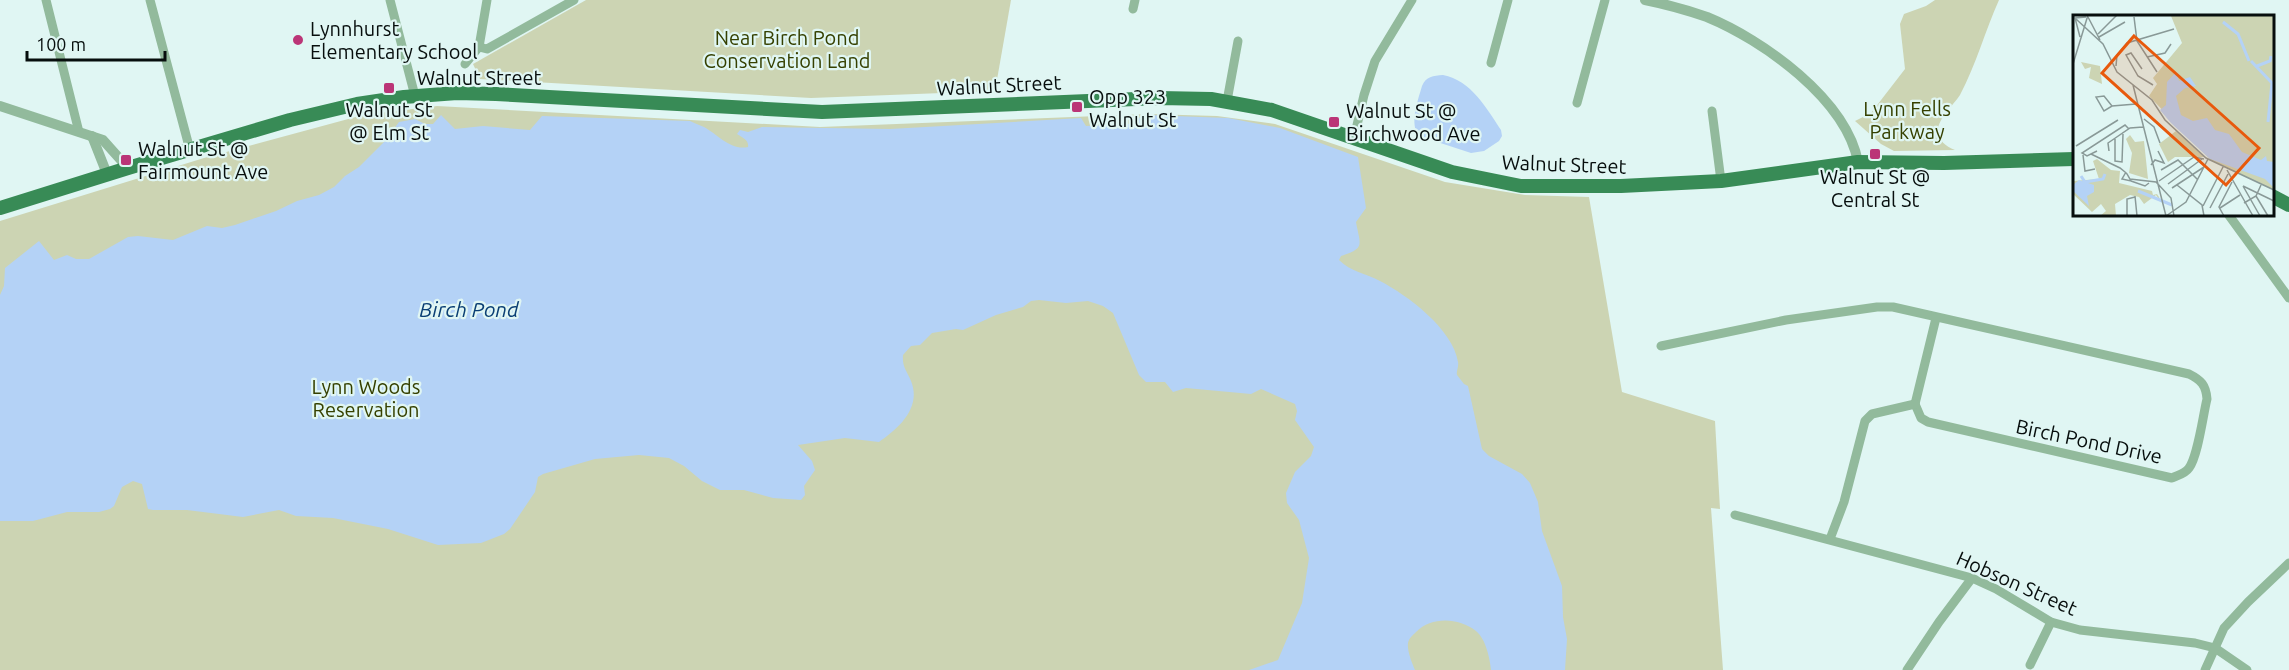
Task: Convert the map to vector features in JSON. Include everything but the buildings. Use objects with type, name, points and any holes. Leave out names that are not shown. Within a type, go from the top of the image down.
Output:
[{"type":"main road","name":"Walnut Street","points":[[0,208],[107,174],[318,113],[376,100],[457,93],[822,112],[1160,98],[1227,101],[1272,110],[1452,172],[1521,186],[1621,186],[1721,181],[1858,162],[1944,163],[2073,159]]},
{"type":"main road","points":[[2274,197],[2289,205]]},
{"type":"street","points":[[46,0],[79,132]]},
{"type":"street","points":[[150,0],[190,150]]},
{"type":"street","points":[[390,0],[415,96]]},
{"type":"street","points":[[465,64],[479,47],[488,0]]},
{"type":"street","points":[[479,47],[487,49],[574,0]]},
{"type":"street","points":[[1354,138],[1364,94],[1375,62],[1412,0]]},
{"type":"street","points":[[1491,63],[1508,0]]},
{"type":"street","points":[[1577,103],[1605,0]]},
{"type":"street","points":[[1648,0],[1707,18],[1743,36],[1784,64],[1822,98],[1842,121],[1856,149],[1858,162]]},
{"type":"street","points":[[1227,101],[1238,40]]},
{"type":"street","points":[[0,106],[103,140],[128,168]]},
{"type":"street","points":[[1712,111],[1721,181]]},
{"type":"street","points":[[92,136],[107,174]]},
{"type":"street","points":[[2229,216],[2289,298]]},
{"type":"street","points":[[2275,280],[2289,288]]},
{"type":"street","name":"Birch Pond Drive","points":[[1661,346],[1786,320],[1876,307],[1893,307],[2189,374],[2200,380],[2206,389],[2207,399],[2194,457],[2189,468],[2172,478],[1928,422],[1921,418],[1915,404]]},
{"type":"street","points":[[1830,539],[1844,502],[1865,421],[1872,414],[1915,404],[1936,318]]},
{"type":"street","name":"Hobson Street","points":[[1735,515],[1972,578],[1996,589],[2051,622],[2080,630],[2195,643],[2215,648],[2247,670]]},
{"type":"street","points":[[2205,670],[2224,628],[2289,563]]},
{"type":"street","points":[[1907,670],[1972,578]]},
{"type":"street","points":[[2030,665],[2051,622]]},
{"type":"green space","name":"Near Birch Pond Conservation Land","points":[[586,0],[1011,0],[995,91],[811,98],[480,79],[473,64]]},
{"type":"green space","name":"Lynn Fells Parkway","points":[[1935,0],[1999,0],[1966,84],[1943,116],[1939,126],[1941,140],[1955,150],[1894,151],[1881,144],[1855,121],[1871,113],[1905,69],[1900,24],[1904,14]]},
{"type":"green space","name":"Lynn Woods Reservation","points":[[437,106],[820,127],[1148,114],[1217,116],[1275,124],[1445,182],[1525,195],[1589,197],[1622,392],[1715,421],[1720,509],[1711,508],[1723,670],[0,670],[0,221],[204,158],[363,115]]},
{"type":"water","points":[[1443,75],[1462,83],[1477,96],[1501,130],[1502,136],[1499,141],[1484,151],[1471,153],[1419,136],[1414,119],[1422,86],[1428,78]]},
{"type":"water","name":"Birch Pond","points":[[441,115],[455,129],[483,126],[530,130],[542,116],[690,121],[730,144],[742,148],[748,147],[748,143],[737,134],[740,130],[748,132],[762,127],[890,129],[1081,118],[1086,126],[1129,124],[1147,115],[1228,118],[1280,128],[1358,157],[1366,208],[1356,222],[1360,241],[1358,248],[1341,256],[1339,260],[1348,267],[1380,281],[1403,295],[1427,314],[1448,337],[1458,364],[1457,375],[1468,386],[1482,449],[1489,456],[1522,474],[1530,483],[1538,502],[1542,531],[1562,586],[1563,617],[1567,639],[1565,670],[1491,670],[1487,649],[1476,631],[1462,623],[1438,621],[1422,627],[1409,640],[1408,650],[1415,670],[1249,670],[1278,660],[1302,603],[1309,558],[1299,520],[1287,503],[1286,493],[1295,472],[1311,456],[1314,447],[1295,420],[1297,411],[1295,404],[1261,389],[1251,394],[1186,388],[1173,392],[1165,382],[1146,382],[1139,375],[1113,313],[1103,306],[1088,301],[1066,303],[1031,301],[1023,307],[996,315],[963,330],[932,333],[920,345],[911,346],[903,355],[904,366],[914,391],[911,409],[906,417],[894,431],[879,442],[845,438],[798,445],[812,461],[815,470],[804,486],[805,495],[801,500],[773,498],[744,490],[720,490],[702,481],[684,466],[669,458],[639,455],[595,459],[543,474],[538,477],[535,492],[510,529],[504,534],[481,543],[438,545],[388,529],[333,518],[296,516],[279,510],[243,517],[187,510],[153,510],[148,509],[142,484],[133,481],[122,487],[114,506],[110,509],[99,512],[67,512],[33,521],[0,521],[0,295],[4,286],[5,268],[39,241],[54,260],[67,255],[76,259],[89,259],[128,237],[173,240],[207,226],[222,228],[276,211],[334,187],[359,167],[385,141],[399,122],[415,119],[425,124],[433,124]]},
{"type":"place","name":"Lynnhurst Elementary School","points":[[298,40]]},
{"type":"place","name":"Walnut St @ Elm St","points":[[389,88]]},
{"type":"place","name":"Opp 323 Walnut St","points":[[1077,107]]},
{"type":"place","name":"Walnut St @ Birchwood Ave","points":[[1334,122]]},
{"type":"place","name":"Walnut St @ Central St","points":[[1875,154]]},
{"type":"place","name":"Walnut St @ Fairmount Ave","points":[[126,160]]}]
